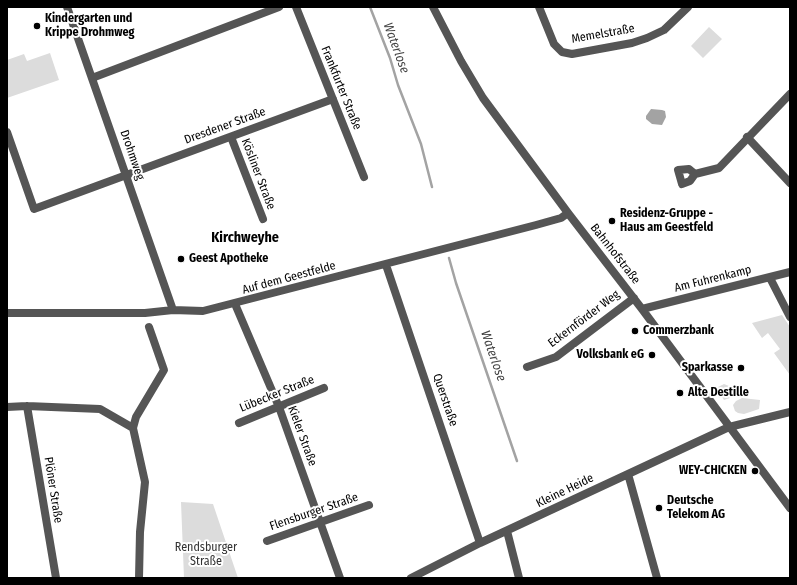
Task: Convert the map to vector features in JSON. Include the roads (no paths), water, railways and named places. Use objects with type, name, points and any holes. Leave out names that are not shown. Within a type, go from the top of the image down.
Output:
[{"type":"street","name":"Drohmweg","points":[[67,7],[173,310]]},
{"type":"street","points":[[92,78],[279,7]]},
{"type":"street","name":"Frankfurter Straße","points":[[296,7],[364,178]]},
{"type":"street","name":"Bahnhofstraße","points":[[433,7],[483,98],[790,508]]},
{"type":"street","name":"Memelstraße","points":[[539,7],[554,44],[562,52],[572,54],[632,43],[647,38],[664,30],[688,7]]},
{"type":"street","points":[[695,174],[719,168],[747,137],[790,94]]},
{"type":"street","name":"Dresdener Straße","points":[[7,132],[34,209],[333,99]]},
{"type":"street","name":"Kösliner Straße","points":[[231,137],[263,219]]},
{"type":"street","points":[[747,137],[790,183]]},
{"type":"street","name":"Auf dem Geestfelde","points":[[7,313],[145,313],[173,310],[203,311],[386,265],[561,218],[568,213]]},
{"type":"street","name":"Querstraße","points":[[386,265],[480,543]]},
{"type":"street","name":"Am Fuhrenkamp","points":[[642,309],[790,272]]},
{"type":"street","points":[[770,278],[790,317]]},
{"type":"street","name":"Eckernförder Weg","points":[[527,367],[556,357],[634,298]]},
{"type":"street","name":"Kieler Straße","points":[[235,304],[279,407],[340,578]]},
{"type":"street","points":[[139,578],[140,532],[145,482],[133,428],[136,417],[164,370],[150,327]]},
{"type":"street","name":"Lübecker Straße","points":[[239,423],[324,388]]},
{"type":"street","points":[[7,407],[27,406],[100,409],[133,428]]},
{"type":"street","name":"Plöner Straße","points":[[27,406],[56,578]]},
{"type":"street","name":"Kleine Heide","points":[[412,578],[480,543],[729,427],[790,412]]},
{"type":"street","points":[[628,474],[657,578]]},
{"type":"street","name":"Flensburger Straße","points":[[267,541],[369,505]]},
{"type":"street","points":[[507,531],[519,578]]},
{"type":"waterway","name":"Waterlose","points":[[370,7],[421,144],[432,187]]},
{"type":"waterway","name":"Waterlose","points":[[449,258],[456,283],[517,461]]},
{"type":"place","name":"Kindergarten und Krippe Drohmweg","points":[[37,26]]},
{"type":"place","name":"Residenz-Gruppe - Haus am Geestfeld","points":[[612,221]]},
{"type":"place","name":"Geest Apotheke","points":[[181,259]]},
{"type":"place","name":"Commerzbank","points":[[635,331]]},
{"type":"place","name":"Volksbank eG","points":[[652,355]]},
{"type":"place","name":"Sparkasse","points":[[741,368]]},
{"type":"place","name":"Alte Destille","points":[[680,393]]},
{"type":"place","name":"WEY-CHICKEN","points":[[755,471]]},
{"type":"place","name":"Deutsche Telekom AG","points":[[659,508]]},
{"type":"district","name":"Kirchweyhe","points":[[245,238]]},
{"type":"park label","name":"Rendsburger Straße","points":[[206,555]]}]
